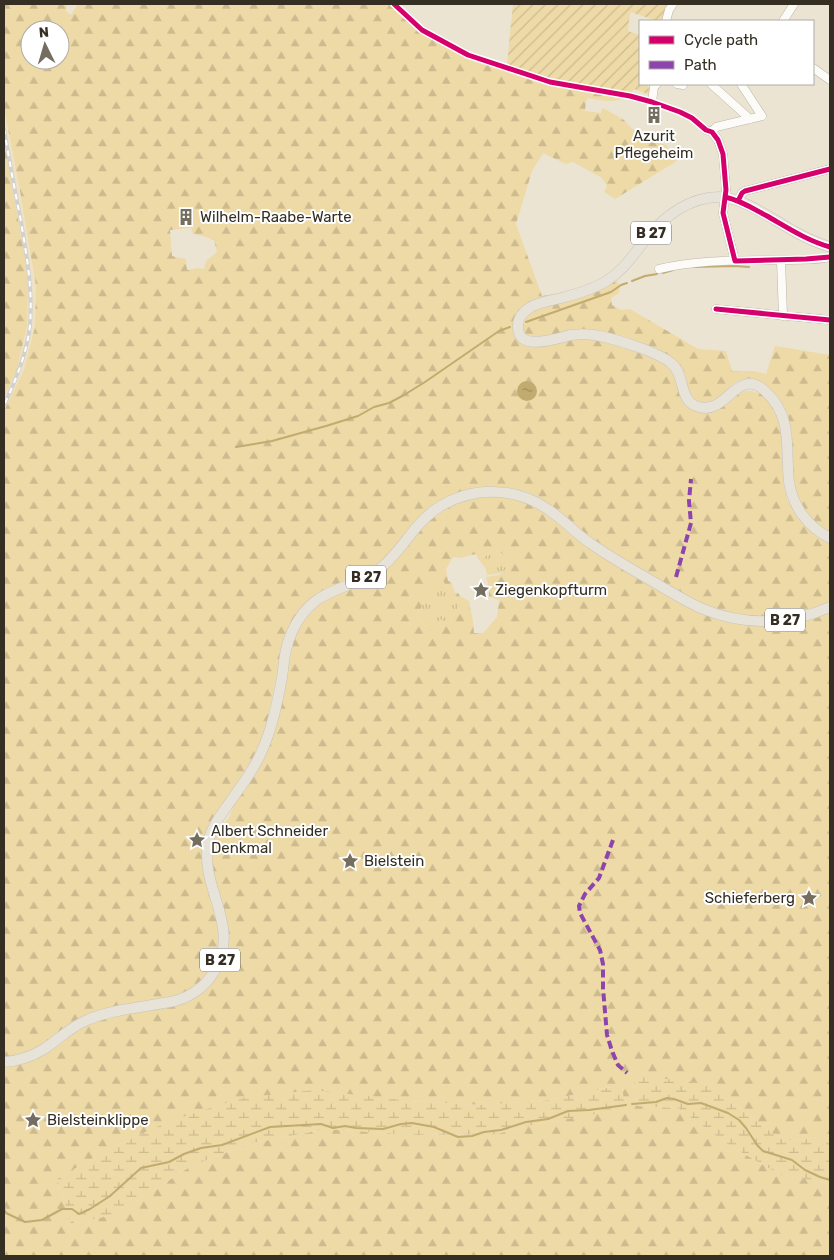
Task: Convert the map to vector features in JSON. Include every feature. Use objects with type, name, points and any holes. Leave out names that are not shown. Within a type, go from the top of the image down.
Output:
[{"type":"main road","name":"B 27","points":[[830,248],[808,239],[738,201],[725,197],[696,201],[675,212],[655,228],[627,264],[607,280],[588,290],[530,308],[524,312],[518,326],[519,333],[525,340],[534,342],[576,335],[598,335],[653,353],[674,366],[681,378],[687,400],[693,405],[702,408],[715,406],[737,388],[744,385],[751,384],[762,389],[774,401],[785,423],[790,484],[795,501],[803,516],[820,532],[830,538]]},
{"type":"main road","name":"B 27","points":[[4,1062],[31,1056],[44,1049],[75,1026],[92,1018],[184,998],[199,989],[210,978],[222,957],[224,933],[221,915],[208,870],[207,853],[209,839],[218,819],[250,774],[265,743],[275,713],[287,646],[293,628],[303,613],[328,592],[366,577],[382,567],[427,516],[446,504],[466,495],[485,492],[505,492],[530,499],[555,514],[591,544],[633,570],[695,605],[729,617],[751,621],[783,620],[805,616],[830,607]]},
{"type":"street","points":[[666,20],[673,4]]},
{"type":"street","points":[[784,20],[794,4]]},
{"type":"street","points":[[814,69],[830,80]]},
{"type":"street","points":[[652,102],[656,85]]},
{"type":"street","points":[[713,85],[750,119]]},
{"type":"street","points":[[735,261],[723,214],[726,190],[723,154],[718,140],[709,131],[716,127],[762,116],[742,85]]},
{"type":"street","points":[[738,201],[745,191],[830,170]]},
{"type":"street","points":[[659,269],[687,263],[824,258],[830,256]]},
{"type":"street","points":[[781,260],[783,316]]},
{"type":"street","points":[[716,309],[830,320]]},
{"type":"shaded area","points":[[4,108],[36,286],[35,327],[24,370],[4,411],[4,398],[17,369],[24,252],[4,141]]},
{"type":"green space","points":[[4,4],[67,4],[66,11],[71,15],[78,4],[393,4],[395,10],[470,60],[550,83],[626,97],[612,101],[588,98],[585,111],[601,113],[602,108],[605,109],[624,120],[641,138],[666,145],[677,161],[615,199],[604,192],[607,186],[602,178],[573,162],[566,164],[543,153],[532,171],[516,224],[542,296],[569,292],[526,304],[521,308],[514,320],[519,339],[598,339],[640,352],[670,367],[677,379],[682,400],[694,411],[707,413],[718,410],[744,391],[752,391],[766,398],[774,410],[781,427],[784,465],[783,481],[787,499],[797,514],[830,542],[830,603],[804,613],[761,618],[729,613],[698,603],[608,550],[586,535],[551,505],[524,491],[504,487],[483,488],[462,492],[443,499],[435,504],[382,561],[370,569],[323,590],[309,600],[298,611],[286,633],[266,727],[257,752],[209,832],[220,948],[208,976],[183,995],[108,1010],[30,1053],[4,1058],[4,411],[24,370],[35,327],[36,286],[4,108]],"holes":[[[191,228],[193,234],[214,240],[217,252],[206,261],[204,269],[187,270],[186,259],[172,256],[170,230]]]},
{"type":"green space","points":[[513,4],[668,4],[663,20],[655,20],[630,12],[628,31],[639,35],[639,85],[648,85],[650,95],[634,89],[631,93],[626,93],[563,82],[544,78],[507,65]]},
{"type":"green space","points":[[4,141],[28,285],[27,326],[17,369],[4,398]]},
{"type":"green space","points":[[616,279],[620,287],[619,293],[611,298],[612,305],[621,310],[630,309],[698,349],[726,351],[732,371],[754,371],[766,374],[775,346],[830,355],[830,533],[812,519],[797,495],[793,475],[790,425],[778,401],[764,383],[748,378],[741,380],[717,399],[711,402],[698,402],[691,395],[682,367],[667,355],[601,332],[538,338],[531,337],[524,331],[523,324],[528,315],[533,311]]},
{"type":"green space","points":[[493,496],[513,498],[531,504],[728,621],[830,611],[830,1138],[818,1137],[796,1141],[779,1138],[707,1084],[635,1076],[637,1106],[678,1108],[729,1145],[779,1174],[830,1184],[830,1256],[4,1256],[4,1066],[92,1022],[207,988],[218,975],[225,961],[228,932],[212,870],[212,844],[216,834],[229,817],[283,694],[293,644],[298,630],[318,606],[330,597],[365,582],[441,512],[465,500]],"holes":[[[498,551],[506,558],[507,569],[499,575],[486,577],[489,597],[499,600],[497,617],[483,633],[474,633],[469,602],[466,600],[458,607],[449,624],[440,619],[431,632],[417,618],[434,575],[442,579],[453,598],[459,599],[460,596],[458,593],[455,593],[451,581],[448,581],[446,569],[453,557],[460,558],[476,554],[479,560]],[[622,1085],[624,1109],[526,1126],[497,1134],[416,1135],[327,1129],[248,1144],[191,1166],[117,1214],[71,1224],[57,1179],[109,1149],[167,1122],[411,1101],[480,1105],[543,1101]]]},
{"type":"green space","points":[[498,551],[506,558],[507,569],[501,573],[487,575],[486,569],[479,560]]},
{"type":"green space","points":[[434,575],[442,579],[453,598],[459,599],[460,596],[469,601],[471,611],[469,602],[455,612],[449,624],[431,632],[417,618]]},
{"type":"green space","points":[[635,1075],[707,1084],[779,1138],[796,1141],[818,1137],[830,1138],[830,1184],[779,1174],[729,1145],[678,1108],[637,1106]]},
{"type":"green space","points":[[622,1085],[625,1109],[526,1126],[497,1134],[416,1135],[327,1129],[248,1144],[191,1166],[117,1214],[71,1224],[57,1179],[109,1149],[167,1122],[241,1098],[314,1090],[411,1101],[480,1105],[543,1101]]},
{"type":"water","points":[[527,381],[534,384],[537,391],[534,398],[527,401],[520,398],[517,391],[520,384]]},
{"type":"waterway","points":[[692,267],[749,267]]},
{"type":"waterway","points":[[663,273],[673,270]]},
{"type":"waterway","points":[[632,281],[657,274]]},
{"type":"waterway","points":[[526,322],[611,292],[627,283]]},
{"type":"waterway","points":[[236,447],[272,441],[326,426],[358,416],[374,407],[389,403],[425,382],[499,331],[510,327]]},
{"type":"waterway","points":[[632,1104],[656,1102],[667,1098],[688,1104],[701,1103],[728,1113],[739,1120],[763,1151],[792,1160],[805,1170],[830,1180]]},
{"type":"waterway","points":[[4,1209],[6,1213],[25,1222],[42,1220],[62,1209],[72,1209],[79,1214],[110,1196],[141,1168],[169,1162],[201,1148],[222,1145],[270,1127],[321,1124],[333,1128],[345,1126],[383,1129],[412,1123],[434,1127],[458,1137],[472,1136],[526,1122],[548,1119],[568,1111],[626,1105]]},
{"type":"railway","points":[[4,129],[27,257],[31,311],[29,335],[24,356],[4,405]]},
{"type":"marked path","points":[[676,577],[691,523],[689,501],[691,479]]},
{"type":"marked path","points":[[613,840],[599,878],[585,894],[579,906],[580,913],[600,950],[603,964],[607,1035],[618,1065],[627,1073]]},
{"type":"cycle path","points":[[394,4],[422,30],[468,55],[550,82],[630,96],[652,102],[680,112],[712,132],[718,140],[723,154],[726,190],[723,213],[735,261],[830,257]]},
{"type":"cycle path","points":[[738,201],[745,191],[830,169]]},
{"type":"cycle path","points":[[725,197],[747,205],[806,238],[830,247]]},
{"type":"cycle path","points":[[716,309],[830,320]]},
{"type":"place","name":"Azurit Pflegeheim","points":[[654,115]]},
{"type":"place","name":"Wilhelm-Raabe-Warte","points":[[186,217]]},
{"type":"place","name":"Ziegenkopfturm","points":[[481,590]]},
{"type":"place","name":"Albert Schneider Denkmal","points":[[197,840]]},
{"type":"place","name":"Bielstein","points":[[350,861]]},
{"type":"place","name":"Schieferberg","points":[[809,898]]},
{"type":"place","name":"Bielsteinklippe","points":[[33,1120]]}]
